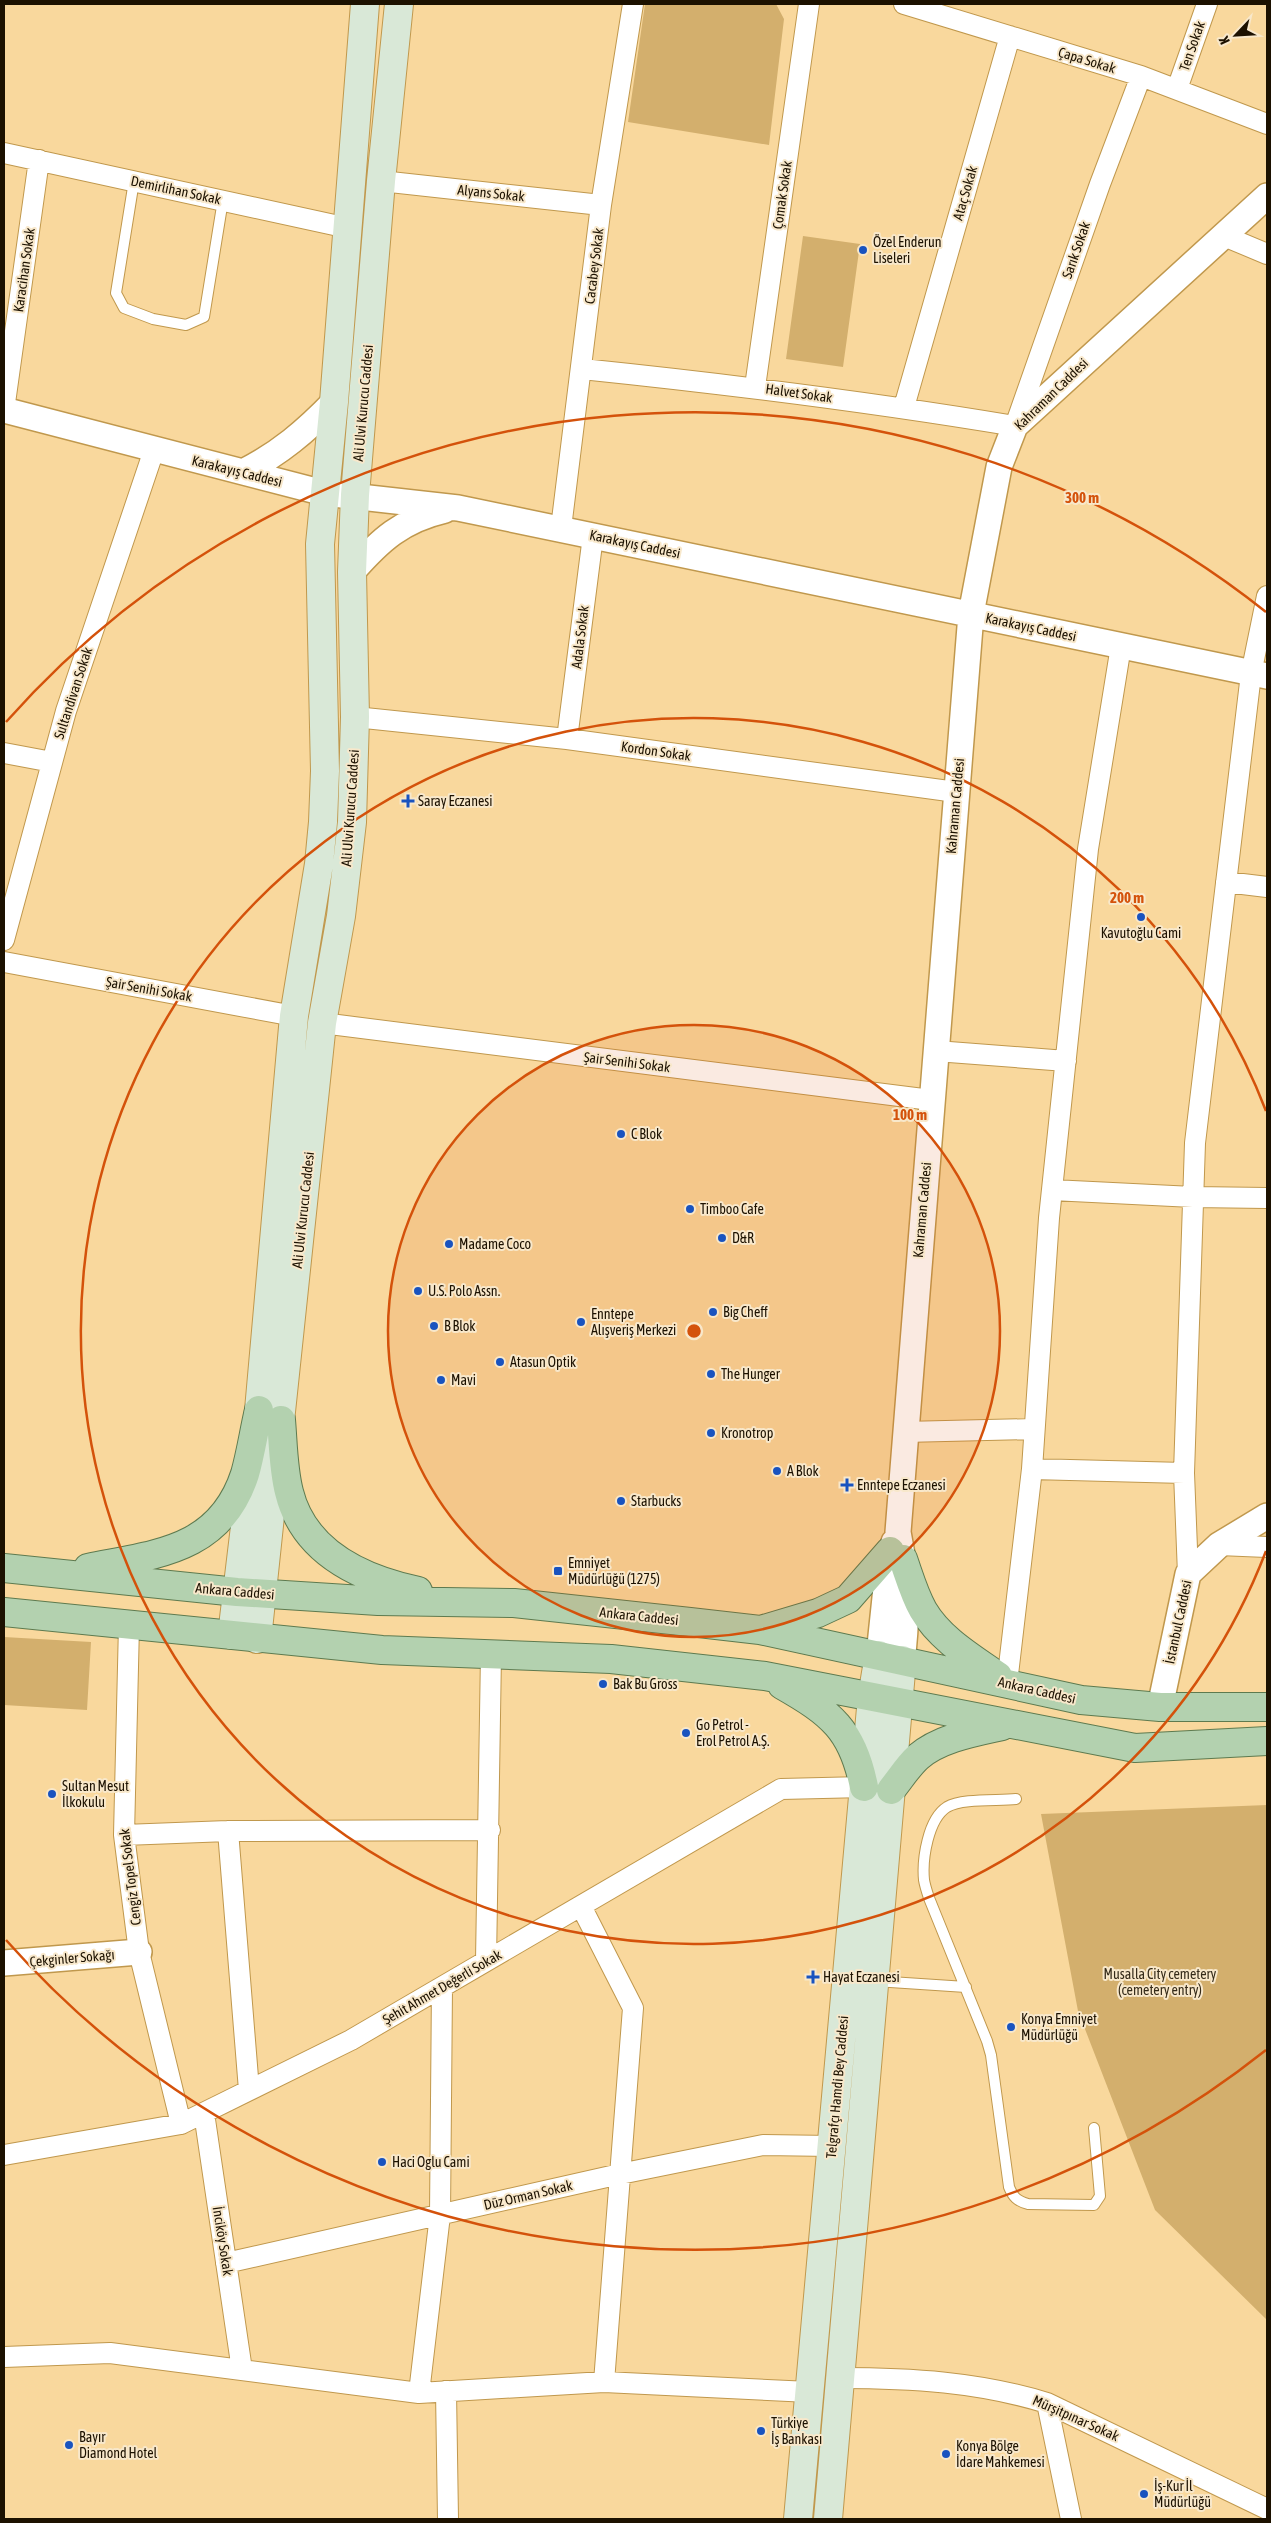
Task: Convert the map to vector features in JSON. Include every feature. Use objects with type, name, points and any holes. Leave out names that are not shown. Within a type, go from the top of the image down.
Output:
[{"type":"main road","name":"Ali Ulvi Kurucu Caddesi","points":[[270,1415],[294,1016],[319,864],[323,822],[325,771],[320,544],[334,402],[365,4]]},
{"type":"main road","name":"Ali Ulvi Kurucu Caddesi","points":[[245,1637],[270,1415],[322,1023],[341,916],[352,822],[355,717],[352,572],[355,495],[381,181],[399,4]]},
{"type":"main road","points":[[61,1574],[174,1549],[212,1529],[234,1499],[270,1415]]},
{"type":"main road","points":[[270,1415],[289,1493],[309,1534],[324,1550],[369,1577],[405,1588],[453,1598],[514,1603]]},
{"type":"main road","points":[[760,1630],[818,1612],[848,1599],[897,1547],[917,1597],[930,1620],[957,1646],[1007,1683]]},
{"type":"main road","name":"Ankara Caddesi","points":[[4,1568],[249,1593],[378,1601],[514,1603],[760,1630],[1082,1700],[1160,1707],[1267,1706]]},
{"type":"main road","points":[[4,1612],[382,1650],[611,1660],[765,1676],[1135,1748],[1267,1741]]},
{"type":"main road","name":"Telgrafçı Hamdi Bey Caddesi","points":[[798,2519],[872,1697],[890,1657]]},
{"type":"main road","name":"Telgrafçı Hamdi Bey Caddesi","points":[[828,2519],[899,1702],[890,1657]]},
{"type":"main road","points":[[765,1676],[830,1716],[843,1731],[860,1763],[864,1787]]},
{"type":"main road","points":[[891,1790],[919,1756],[934,1747],[972,1733],[1011,1724]]},
{"type":"street","name":"Cacabey Sokak","points":[[561,528],[601,205],[633,4]]},
{"type":"street","name":"Çomak Sokak","points":[[756,387],[809,4]]},
{"type":"street","name":"Çapa Sokak","points":[[904,4],[1141,76],[1267,124]]},
{"type":"street","name":"Ten Sokak","points":[[1177,89],[1207,4]]},
{"type":"street","name":"Ataç Sokak","points":[[904,407],[1010,36]]},
{"type":"street","name":"Sarık Sokak","points":[[1015,426],[1100,184],[1141,76]]},
{"type":"street","name":"Demirlihan Sokak","points":[[4,153],[348,228]]},
{"type":"street","name":"Karacihan Sokak","points":[[4,410],[39,160]]},
{"type":"street","name":"Alyans Sokak","points":[[381,181],[601,205]]},
{"type":"street","name":"Kahraman Caddesi","points":[[890,1657],[907,1617],[897,1547],[904,1432],[971,614],[999,467],[1015,426],[1267,196]]},
{"type":"street","points":[[1224,236],[1267,254]]},
{"type":"street","name":"Halvet Sokak","points":[[582,369],[756,387],[904,407],[1015,426]]},
{"type":"street","points":[[244,472],[268,460],[296,439],[334,402]]},
{"type":"street","name":"Karakayış Caddesi","points":[[4,410],[324,493],[458,508],[561,528],[1259,675]]},
{"type":"street","name":"Sultandivan Sokak","points":[[4,940],[66,711],[154,450]]},
{"type":"street","points":[[352,572],[375,545],[397,529],[422,516],[458,508]]},
{"type":"street","name":"Adala Sokak","points":[[567,739],[593,536]]},
{"type":"street","points":[[1188,1574],[1184,1473],[1194,1142],[1226,882],[1259,675],[1267,596]]},
{"type":"street","points":[[1007,1683],[1032,1469],[1052,1190],[1088,849],[1121,646]]},
{"type":"street","name":"Kordon Sokak","points":[[355,717],[567,739],[956,792]]},
{"type":"street","points":[[4,753],[52,762]]},
{"type":"street","points":[[1226,882],[1267,888]]},
{"type":"street","name":"Şair Senihi Sokak","points":[[4,962],[294,1016]]},
{"type":"street","name":"Şair Senihi Sokak","points":[[322,1023],[931,1100]]},
{"type":"street","points":[[936,1051],[1066,1061]]},
{"type":"street","points":[[1052,1190],[1193,1197],[1267,1198]]},
{"type":"street","points":[[904,1432],[1034,1429]]},
{"type":"street","points":[[1032,1469],[1184,1473]]},
{"type":"street","name":"İstanbul Caddesi","points":[[1160,1707],[1188,1574],[1219,1545],[1267,1516]]},
{"type":"street","points":[[1219,1545],[1267,1547]]},
{"type":"street","name":"Cengiz Topel Sokak","points":[[129,1625],[124,1835],[140,1952],[181,2124]]},
{"type":"street","points":[[486,1961],[490,1830],[491,1654]]},
{"type":"street","name":"Şehit Ahmet Değerli Sokak","points":[[4,2155],[181,2124],[351,2040],[782,1789],[864,1787]]},
{"type":"street","points":[[124,1835],[228,1831],[490,1830]]},
{"type":"street","points":[[228,1831],[249,2090]]},
{"type":"street","points":[[582,1906],[633,2008],[604,2382]]},
{"type":"street","name":"Çekginler Sokağı","points":[[4,1963],[140,1952]]},
{"type":"street","points":[[419,2393],[440,2215],[442,1987]]},
{"type":"street","name":"İnciköy Sokak","points":[[204,2113],[242,2370]]},
{"type":"street","name":"Düz Orman Sokak","points":[[226,2263],[620,2174],[763,2145],[832,2146]]},
{"type":"street","points":[[4,2357],[110,2353],[419,2393],[604,2382],[810,2392]]},
{"type":"street","name":"Mürşitpınar Sokak","points":[[840,2378],[922,2380],[967,2384],[1011,2392],[1047,2403],[1267,2509]]},
{"type":"street","points":[[446,2392],[448,2519]]},
{"type":"street","points":[[1047,2403],[1071,2519]]},
{"type":"lane","points":[[134,181],[116,294],[124,308],[153,319],[186,325],[204,317],[223,200]]},
{"type":"lane","points":[[1016,1800],[961,1803],[947,1807],[938,1815],[931,1830],[925,1861],[924,1880],[929,1898],[966,1987],[991,2055],[1009,2187],[1013,2196],[1020,2202],[1028,2204],[1094,2205],[1100,2196],[1094,2128]]},
{"type":"lane","points":[[874,1982],[966,1987]]},
{"type":"green space","points":[[645,4],[776,4],[784,19],[769,145],[628,122]]},
{"type":"green space","points":[[803,236],[860,244],[843,367],[786,359]]},
{"type":"green space","points":[[4,1637],[91,1642],[87,1710],[4,1705]]},
{"type":"green space","name":"Musalla City cemetery (cemetery entry)","points":[[1267,1805],[1267,2320],[1155,2210],[1078,2011],[1041,1814]]},
{"type":"place","name":"Özel Enderun Liseleri","points":[[863,250]]},
{"type":"place","name":"Saray Eczanesi","points":[[408,801]]},
{"type":"place","name":"Kavutoğlu Cami","points":[[1141,917]]},
{"type":"place","name":"C Blok","points":[[621,1134]]},
{"type":"place","name":"Timboo Cafe","points":[[690,1209]]},
{"type":"place","name":"D&R","points":[[722,1238]]},
{"type":"place","name":"Madame Coco","points":[[449,1244]]},
{"type":"place","name":"U.S. Polo Assn.","points":[[418,1291]]},
{"type":"place","name":"Big Cheff","points":[[713,1312]]},
{"type":"place","name":"Enntepe Alışveriş Merkezi","points":[[581,1322]]},
{"type":"place","name":"B Blok","points":[[434,1326]]},
{"type":"place","name":"Atasun Optik","points":[[500,1362]]},
{"type":"place","name":"The Hunger","points":[[711,1374]]},
{"type":"place","name":"Mavi","points":[[441,1380]]},
{"type":"place","name":"Kronotrop","points":[[711,1433]]},
{"type":"place","name":"A Blok","points":[[777,1471]]},
{"type":"place","name":"Enntepe Eczanesi","points":[[847,1485]]},
{"type":"place","name":"Starbucks","points":[[621,1501]]},
{"type":"place","name":"Emniyet Müdürlüğü (1275)","points":[[558,1571]]},
{"type":"place","name":"Bak Bu Gross","points":[[603,1684]]},
{"type":"place","name":"Go Petrol - Erol Petrol A.Ş.","points":[[686,1733]]},
{"type":"place","name":"Sultan Mesut İlkokulu","points":[[52,1794]]},
{"type":"place","name":"Hayat Eczanesi","points":[[813,1977]]},
{"type":"place","name":"Konya Emniyet Müdürlüğü","points":[[1011,2027]]},
{"type":"place","name":"Haci Oglu Cami","points":[[382,2162]]},
{"type":"place","name":"Türkiye İş Bankası","points":[[761,2431]]},
{"type":"place","name":"Bayır Diamond Hotel","points":[[69,2445]]},
{"type":"place","name":"Konya Bölge İdare Mahkemesi","points":[[946,2454]]},
{"type":"place","name":"İş-Kur İl Müdürlüğü","points":[[1144,2494]]}]
